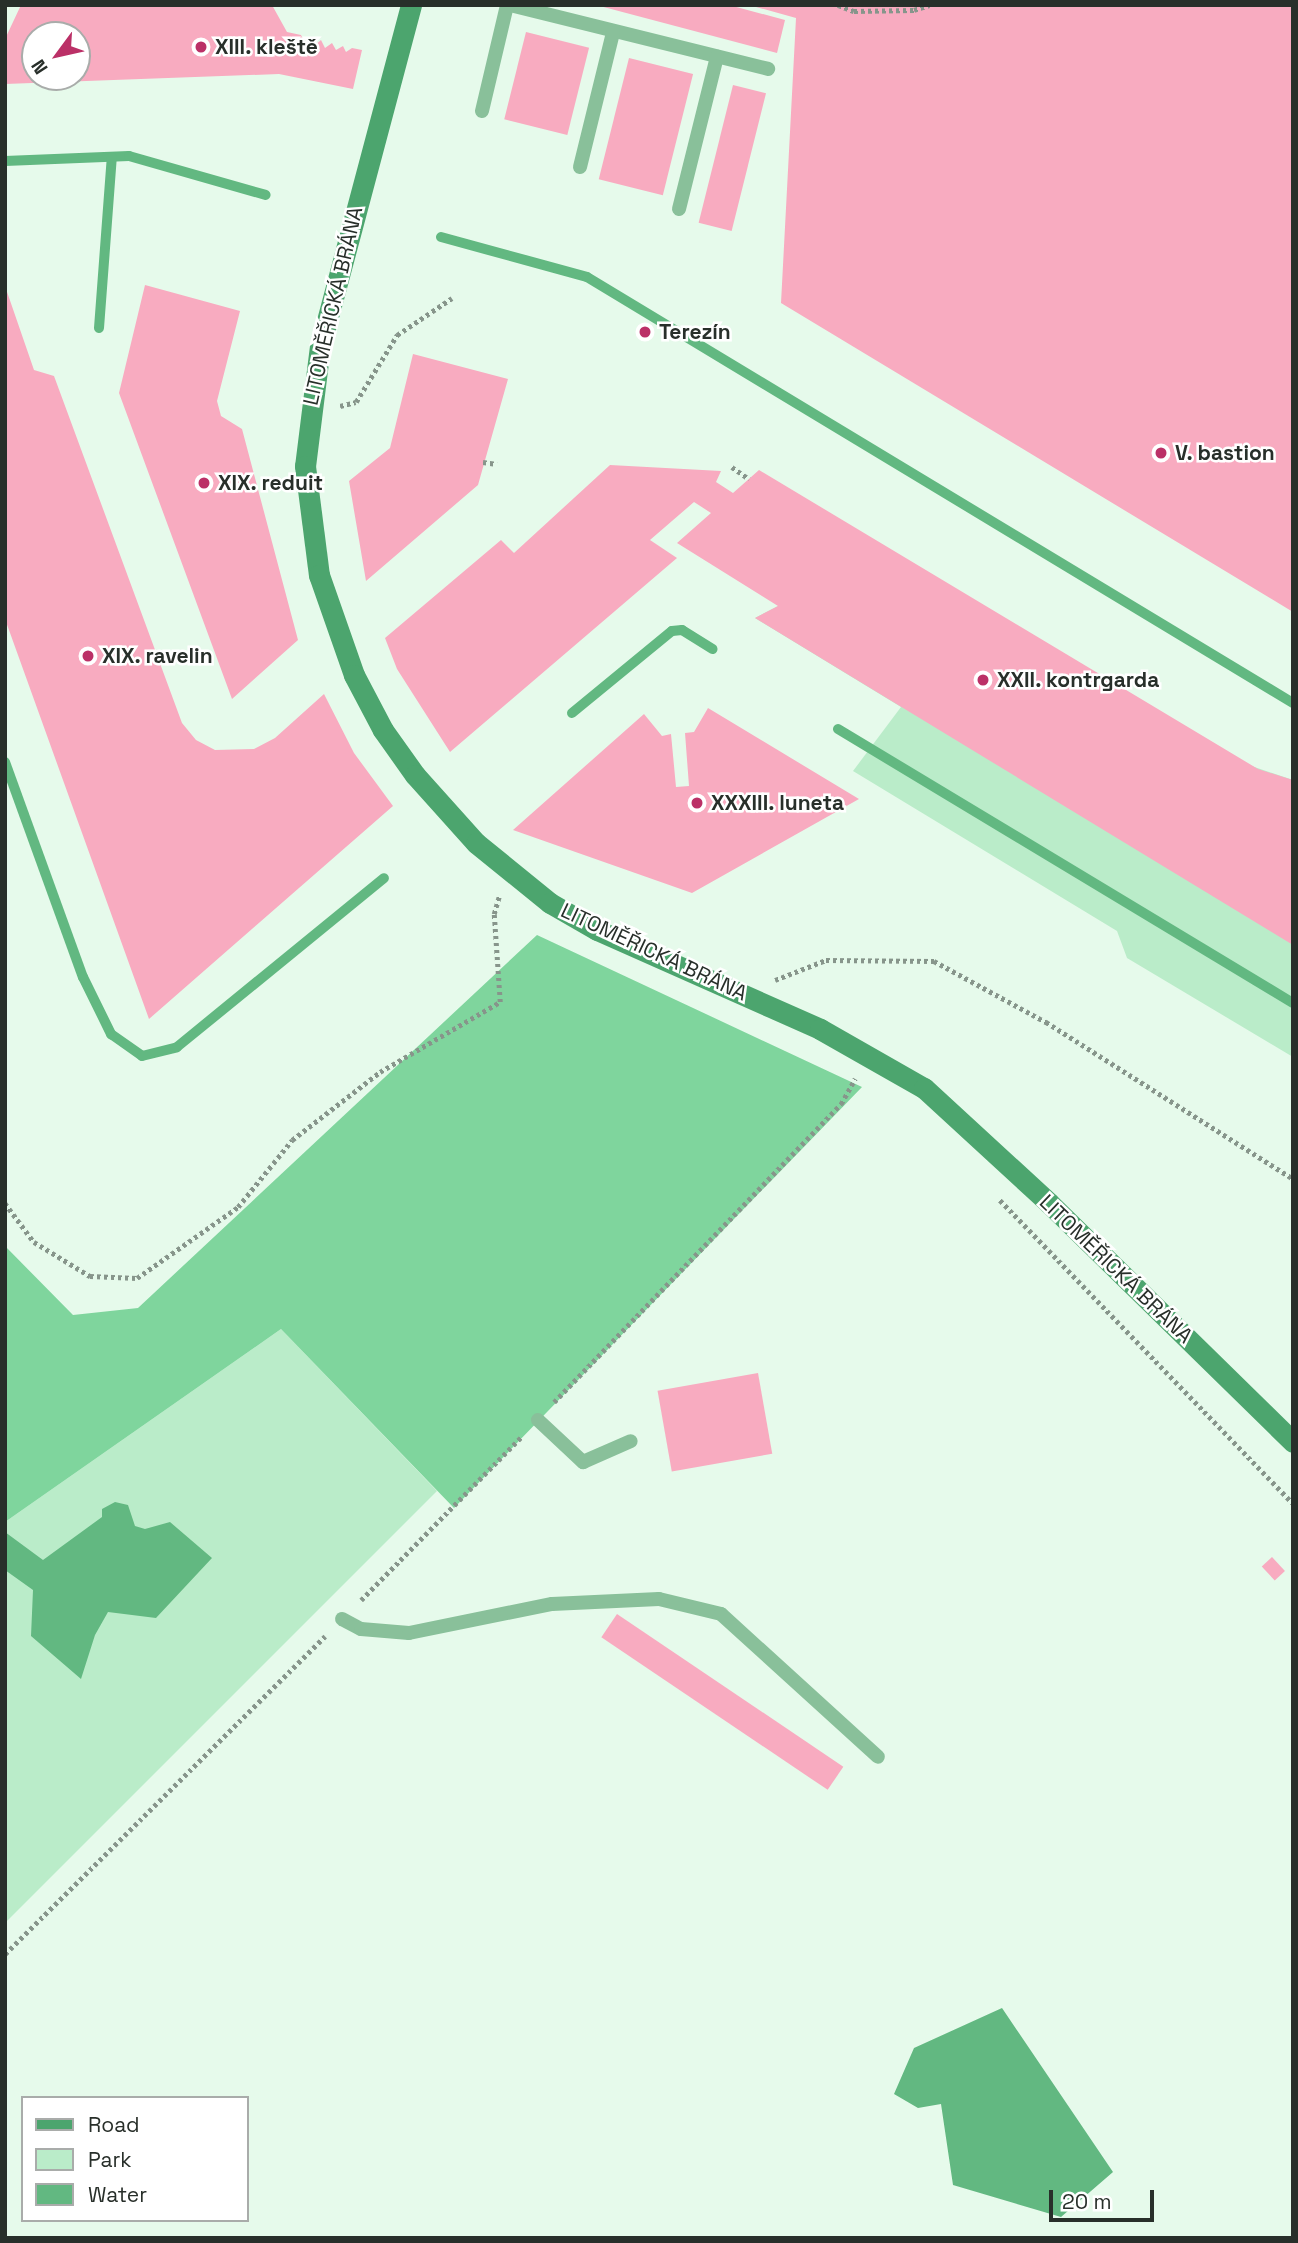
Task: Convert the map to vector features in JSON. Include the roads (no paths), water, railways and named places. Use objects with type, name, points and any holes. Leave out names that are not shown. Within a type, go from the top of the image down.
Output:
[{"type":"main road","name":"LITOMĚŘICKÁ BRÁNA","points":[[411,5],[339,266],[309,413],[305,466],[310,523],[319,575],[354,675],[415,775],[506,871],[597,930],[754,998],[869,1055],[924,1088],[972,1130],[1293,1442]]},
{"type":"lane","points":[[482,111],[509,5],[613,33],[768,69]]},
{"type":"lane","points":[[580,167],[613,33]]},
{"type":"lane","points":[[679,209],[717,57]]},
{"type":"lane","points":[[538,1420],[583,1462],[631,1441]]},
{"type":"lane","points":[[342,1619],[361,1629],[410,1633],[552,1604],[659,1600],[721,1614],[878,1757]]},
{"type":"water","points":[[115,1502],[128,1505],[135,1526],[145,1529],[170,1522],[212,1558],[156,1618],[108,1612],[95,1635],[81,1679],[31,1636],[33,1590],[5,1570],[5,1532],[43,1560],[102,1517],[102,1509]]},
{"type":"water","points":[[1002,2008],[1113,2172],[1061,2217],[953,2185],[941,2104],[918,2108],[894,2094],[914,2048]]},
{"type":"waterway","points":[[5,161],[129,156],[266,195]]},
{"type":"waterway","points":[[99,328],[112,157]]},
{"type":"waterway","points":[[441,237],[587,277],[1293,703]]},
{"type":"waterway","points":[[572,713],[672,631],[682,630],[713,649]]},
{"type":"waterway","points":[[838,729],[1293,1003]]},
{"type":"waterway","points":[[5,762],[83,977],[111,1034],[142,1056],[177,1047],[384,878]]},
{"type":"place","name":"XIII. kleště","points":[[201,47]]},
{"type":"place","name":"Terezín","points":[[645,332]]},
{"type":"place","name":"V. bastion","points":[[1161,453]]},
{"type":"place","name":"XIX. reduit","points":[[204,483]]},
{"type":"place","name":"XIX. ravelin","points":[[88,656]]},
{"type":"place","name":"XXII. kontrgarda","points":[[983,680]]},
{"type":"place","name":"XXXIII. luneta","points":[[697,803]]}]
